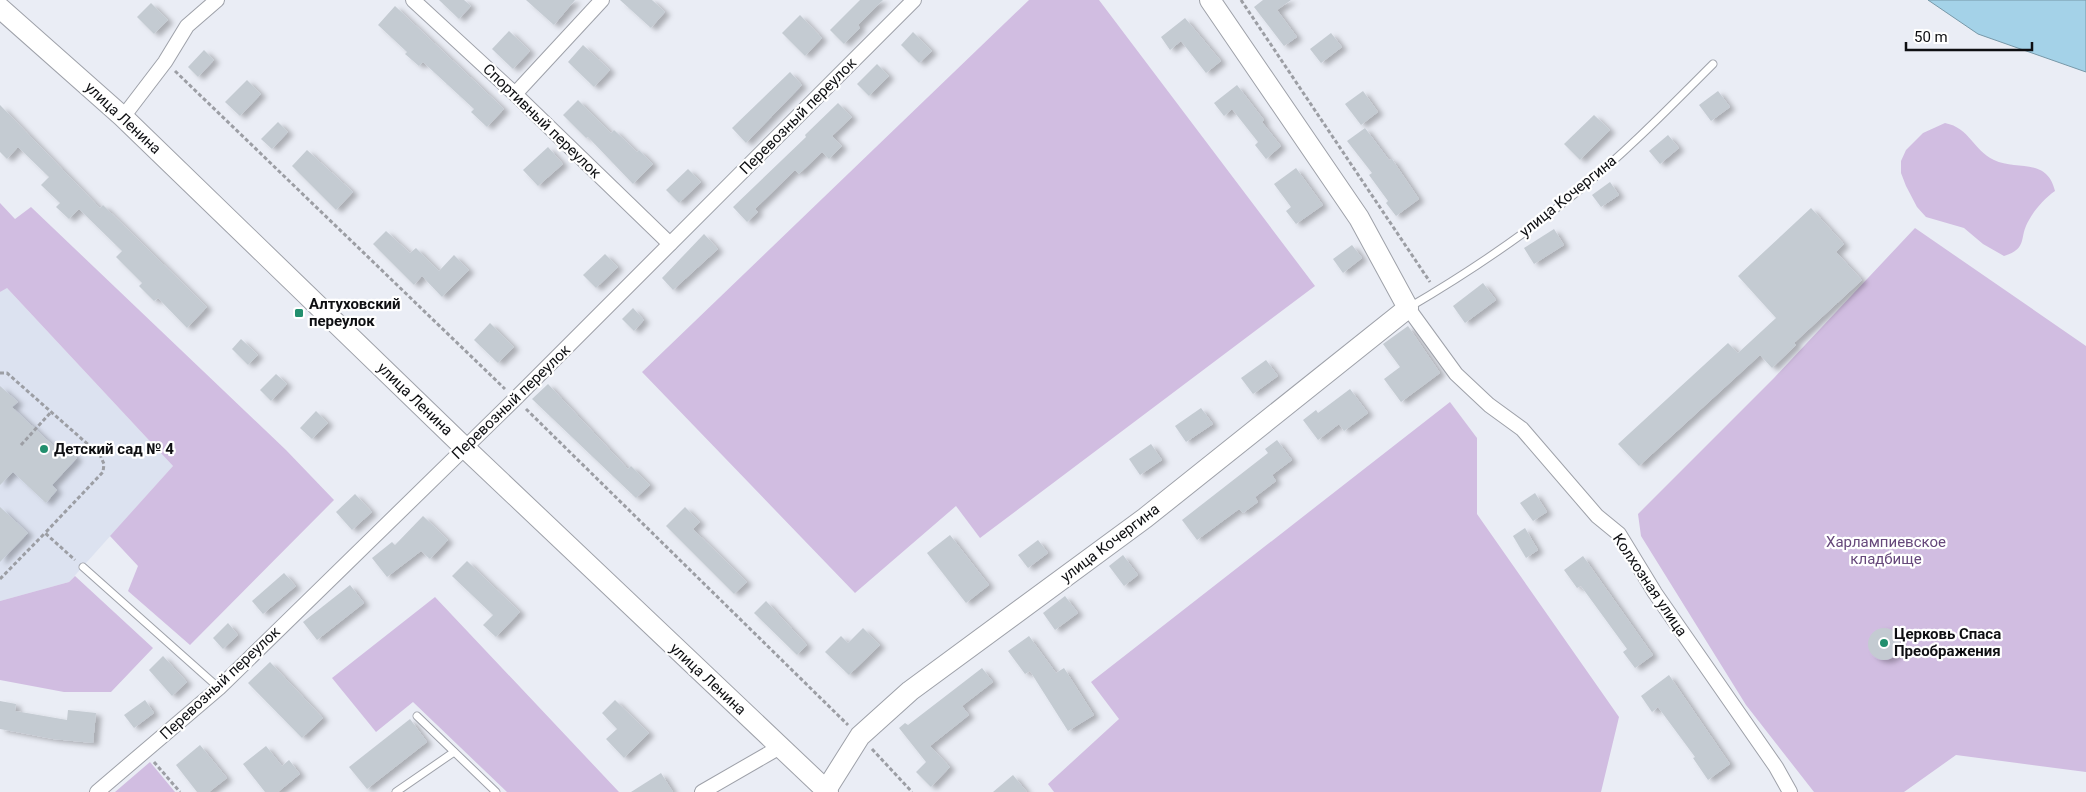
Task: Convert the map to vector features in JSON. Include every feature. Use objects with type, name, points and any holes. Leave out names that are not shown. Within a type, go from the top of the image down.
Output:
[{"type":"main road","points":[[1210,0],[1359,218],[1408,308]]},
{"type":"main road","name":"улица Ленина","points":[[0,8],[123,117],[464,447],[827,791]]},
{"type":"main road","name":"улица Кочергина","points":[[827,791],[860,736],[910,692],[1145,518],[1408,308]]},
{"type":"street","points":[[123,117],[165,62],[188,26],[217,0]]},
{"type":"street","name":"Спортивный переулок","points":[[413,0],[515,94],[670,244]]},
{"type":"street","points":[[515,94],[602,0]]},
{"type":"street","name":"Перевозный переулок","points":[[97,792],[219,688],[515,399],[914,0]]},
{"type":"street","name":"Колхозная улица","points":[[1408,308],[1456,374],[1489,405],[1522,429],[1597,516],[1619,534],[1655,593],[1776,767],[1790,792]]},
{"type":"street","points":[[702,792],[780,746]]},
{"type":"lane","name":"улица Кочергина","points":[[1408,308],[1472,270],[1578,191],[1640,135],[1713,64]]},
{"type":"lane","points":[[83,567],[219,688]]},
{"type":"lane","points":[[417,716],[496,792]]},
{"type":"lane","points":[[396,792],[454,752]]},
{"type":"path","points":[[1240,0],[1436,291]]},
{"type":"path","points":[[165,62],[515,399],[860,736],[912,792]]},
{"type":"path","points":[[0,373],[7,373],[100,455],[104,464],[103,472],[0,579]]},
{"type":"path","points":[[21,445],[51,412]]},
{"type":"path","points":[[45,532],[83,567]]},
{"type":"path","points":[[0,569],[5,574]]},
{"type":"path","points":[[145,751],[180,792]]},
{"type":"shaded area","points":[[6,287],[173,466],[69,582],[0,601],[0,292]]},
{"type":"green space","points":[[1029,0],[1099,0],[1315,286],[980,538],[956,506],[855,593],[642,372]]},
{"type":"green space","points":[[1945,123],[1960,129],[1981,151],[1994,160],[2038,169],[2051,180],[2055,191],[2034,212],[2026,226],[2020,246],[2012,253],[2004,256],[1983,244],[1964,228],[1926,217],[1917,207],[1906,186],[1901,173],[1901,161],[1906,150],[1923,133]]},
{"type":"green space","points":[[0,203],[15,219],[31,207],[286,450],[334,500],[190,645],[128,591],[138,566],[110,536],[173,466],[7,288],[0,292]]},
{"type":"green space","name":"Харлампиевское кладбище","points":[[1915,228],[2086,346],[2086,772],[1956,755],[1904,792],[1814,792],[1746,705],[1641,536],[1638,514],[1774,378]]},
{"type":"green space","points":[[1450,402],[1477,438],[1477,514],[1619,717],[1601,792],[1054,792],[1048,784],[1119,719],[1091,682]]},
{"type":"green space","points":[[75,576],[153,648],[111,692],[64,692],[0,680],[0,601],[69,582]]},
{"type":"green space","points":[[435,597],[619,792],[507,792],[413,702],[376,732],[332,678]]},
{"type":"green space","points":[[150,762],[175,792],[115,792]]},
{"type":"water","points":[[1928,0],[2086,0],[2086,72],[1978,34]]},
{"type":"building","points":[[439,0],[464,0],[471,6],[459,19]]},
{"type":"building","points":[[526,0],[575,0],[554,25]]},
{"type":"building","points":[[620,0],[652,0],[665,12],[651,28]]},
{"type":"building","points":[[860,0],[883,0],[858,25],[860,28],[844,44],[830,30]]},
{"type":"building","points":[[1263,0],[1291,0],[1277,10],[1297,37],[1284,46],[1254,7]]},
{"type":"building","points":[[151,3],[168,20],[154,34],[137,17]]},
{"type":"building","points":[[395,6],[504,109],[487,127],[471,112],[474,109],[423,62],[419,66],[405,54],[407,52],[378,25]]},
{"type":"building","points":[[800,15],[822,38],[805,56],[782,33]]},
{"type":"building","points":[[1185,18],[1221,61],[1206,73],[1181,41],[1170,50],[1161,37]]},
{"type":"building","points":[[509,31],[530,51],[513,69],[492,49]]},
{"type":"building","points":[[913,32],[932,51],[919,63],[901,45]]},
{"type":"building","points":[[1331,33],[1342,47],[1321,63],[1310,49]]},
{"type":"building","points":[[583,45],[610,70],[594,87],[568,62]]},
{"type":"building","points":[[204,50],[214,60],[198,77],[188,67]]},
{"type":"building","points":[[877,64],[889,76],[869,96],[857,84]]},
{"type":"building","points":[[790,72],[802,85],[746,143],[732,128]]},
{"type":"building","points":[[247,80],[261,94],[240,116],[225,102]]},
{"type":"building","points":[[1237,85],[1281,146],[1266,159],[1255,145],[1258,142],[1232,109],[1224,116],[1214,103]]},
{"type":"building","points":[[1363,91],[1378,112],[1361,125],[1345,104]]},
{"type":"building","points":[[1718,91],[1730,107],[1711,121],[1699,105]]},
{"type":"building","points":[[578,100],[611,133],[614,130],[653,164],[633,184],[588,137],[586,138],[563,115]]},
{"type":"building","points":[[838,103],[852,117],[832,136],[842,146],[829,159],[822,152],[799,174],[795,170],[755,209],[758,212],[747,222],[733,207],[806,137],[805,135]]},
{"type":"building","points":[[0,105],[100,208],[103,205],[207,307],[187,328],[158,298],[154,301],[139,286],[142,283],[116,257],[122,251],[79,209],[69,219],[56,207],[60,203],[41,185],[49,177],[18,147],[7,159],[0,152]]},
{"type":"building","points":[[1594,115],[1610,130],[1580,160],[1564,144]]},
{"type":"building","points":[[278,122],[288,132],[272,149],[261,139]]},
{"type":"building","points":[[1365,128],[1389,160],[1392,159],[1419,199],[1396,216],[1386,203],[1388,201],[1369,175],[1372,173],[1347,141]]},
{"type":"building","points":[[1668,135],[1679,148],[1660,164],[1649,151]]},
{"type":"building","points":[[548,147],[563,164],[538,186],[523,170]]},
{"type":"building","points":[[307,150],[353,192],[336,210],[292,166]]},
{"type":"building","points":[[1296,168],[1323,205],[1296,224],[1286,211],[1291,207],[1274,184]]},
{"type":"building","points":[[688,169],[701,182],[679,203],[666,190]]},
{"type":"building","points":[[1610,182],[1619,195],[1601,207],[1592,195]]},
{"type":"building","points":[[1811,208],[1844,244],[1836,252],[1862,280],[1794,343],[1796,345],[1772,368],[1760,355],[1639,466],[1618,444],[1728,343],[1738,353],[1776,318],[1738,276]]},
{"type":"building","points":[[1554,229],[1564,245],[1534,264],[1524,248]]},
{"type":"building","points":[[386,231],[410,253],[416,248],[439,271],[454,255],[469,270],[442,297],[422,276],[414,285],[373,244]]},
{"type":"building","points":[[704,234],[718,249],[673,290],[662,278]]},
{"type":"building","points":[[1352,245],[1362,258],[1343,273],[1333,259]]},
{"type":"building","points":[[605,254],[618,267],[596,288],[583,275]]},
{"type":"building","points":[[1483,283],[1496,300],[1465,323],[1453,306]]},
{"type":"building","points":[[633,308],[644,320],[634,331],[622,319]]},
{"type":"building","points":[[490,323],[514,347],[498,363],[474,340]]},
{"type":"building","points":[[1408,326],[1440,373],[1401,402],[1384,379],[1400,367],[1383,344]]},
{"type":"building","points":[[241,339],[258,355],[248,365],[232,349]]},
{"type":"building","points":[[1266,360],[1278,376],[1253,394],[1241,378]]},
{"type":"building","points":[[276,374],[287,384],[271,401],[260,390]]},
{"type":"building","points":[[548,384],[628,469],[631,466],[650,485],[636,498],[532,399]]},
{"type":"building","name":"Детский сад № 4","points":[[0,386],[18,402],[12,407],[60,452],[65,446],[77,458],[52,485],[57,490],[46,503],[13,472],[0,485]]},
{"type":"building","points":[[1350,389],[1368,413],[1344,431],[1339,424],[1318,440],[1303,420],[1316,410],[1318,413]]},
{"type":"building","points":[[1201,408],[1213,424],[1186,442],[1175,426]]},
{"type":"building","points":[[316,411],[328,423],[312,439],[300,428]]},
{"type":"building","points":[[1277,440],[1292,460],[1272,475],[1276,481],[1255,497],[1258,502],[1243,513],[1239,509],[1197,540],[1182,520],[1268,453],[1265,449]]},
{"type":"building","points":[[1151,444],[1162,460],[1140,475],[1129,459]]},
{"type":"building","points":[[1535,493],[1547,512],[1533,521],[1520,503]]},
{"type":"building","points":[[355,494],[372,512],[352,530],[336,512]]},
{"type":"building","points":[[0,507],[28,533],[0,562]]},
{"type":"building","points":[[685,507],[700,522],[693,529],[747,582],[734,594],[666,526]]},
{"type":"building","points":[[423,516],[448,540],[430,559],[421,551],[387,577],[372,558],[392,542],[395,545]]},
{"type":"building","points":[[1525,528],[1538,550],[1526,558],[1513,536]]},
{"type":"building","points":[[950,535],[989,585],[966,603],[927,553]]},
{"type":"building","points":[[1038,540],[1048,553],[1028,568],[1018,555]]},
{"type":"building","points":[[1123,555],[1138,575],[1124,586],[1109,566]]},
{"type":"building","points":[[1583,556],[1653,655],[1635,668],[1623,652],[1627,649],[1581,586],[1577,588],[1564,570]]},
{"type":"building","points":[[467,561],[520,612],[496,637],[483,625],[493,615],[452,576]]},
{"type":"building","points":[[284,573],[296,586],[263,614],[252,601]]},
{"type":"building","points":[[350,585],[364,603],[317,640],[303,622]]},
{"type":"building","points":[[1065,596],[1078,613],[1055,630],[1043,613]]},
{"type":"building","points":[[766,601],[807,645],[797,655],[754,613]]},
{"type":"building","points":[[228,623],[238,635],[223,649],[213,638]]},
{"type":"building","points":[[863,628],[880,645],[849,675],[825,652],[841,636],[848,643]]},
{"type":"building","name":"Церковь Спаса Преображения","points":[[1884,628],[1896,632],[1900,644],[1896,656],[1884,660],[1872,656],[1868,644],[1872,632]]},
{"type":"building","points":[[1029,636],[1056,673],[1064,668],[1094,715],[1068,731],[1030,671],[1025,674],[1008,651]]},
{"type":"building","points":[[163,656],[187,682],[172,696],[149,670]]},
{"type":"building","points":[[270,662],[323,718],[302,738],[248,683]]},
{"type":"building","points":[[982,668],[993,682],[962,706],[969,715],[930,746],[950,767],[931,787],[916,772],[926,762],[899,728],[905,723],[908,725]]},
{"type":"building","points":[[1669,675],[1730,764],[1708,780],[1693,758],[1695,757],[1658,707],[1652,712],[1641,696]]},
{"type":"building","points":[[145,700],[154,713],[134,728],[124,715]]},
{"type":"building","points":[[615,700],[649,733],[624,758],[606,739],[617,729],[602,713]]},
{"type":"building","points":[[0,701],[16,704],[15,711],[67,720],[68,710],[96,713],[93,743],[53,739],[0,729]]},
{"type":"building","points":[[410,719],[427,742],[367,789],[349,767]]},
{"type":"building","points":[[200,745],[227,778],[209,792],[197,792],[176,765]]},
{"type":"building","points":[[266,746],[282,766],[289,760],[300,774],[278,792],[265,792],[243,764]]},
{"type":"building","points":[[661,773],[673,792],[631,792]]},
{"type":"building","points":[[1013,775],[1027,792],[993,792]]},
{"type":"place","name":"Алтуховский переулок","points":[[299,313]]},
{"type":"place","name":"Детский сад № 4","points":[[44,449]]},
{"type":"place","name":"Церковь Спаса Преображения","points":[[1884,643]]}]
